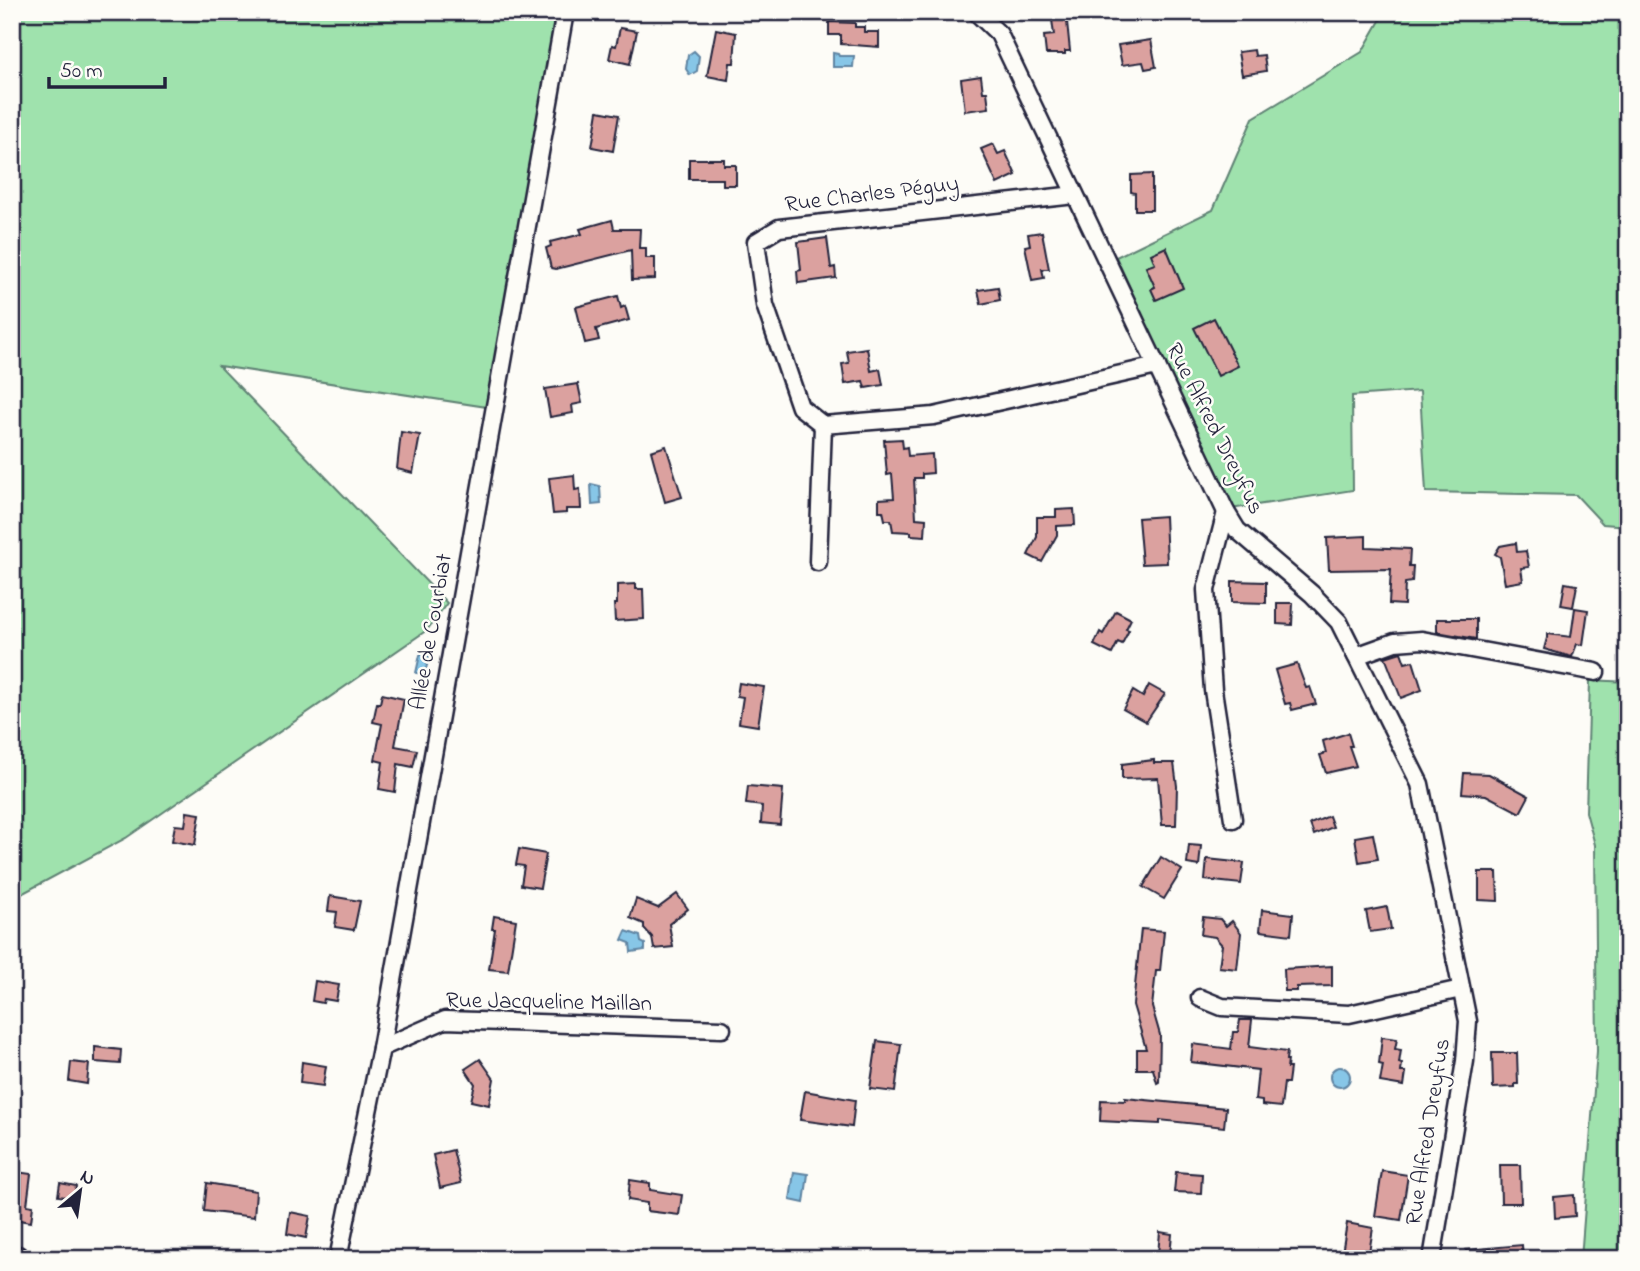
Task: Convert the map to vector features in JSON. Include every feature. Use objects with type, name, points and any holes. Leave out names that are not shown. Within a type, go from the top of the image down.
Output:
[{"type":"street","name":"Allée de Courbiat","points":[[338,1259],[381,1048],[565,12]]},
{"type":"street","name":"Rue Alfred Dreyfus","points":[[976,12],[999,34],[1226,512],[1237,530],[1312,594],[1339,622],[1420,784],[1468,1021],[1465,1061],[1432,1259]]},
{"type":"street","name":"Rue Charles Péguy","points":[[823,425],[800,407],[765,305],[756,242],[779,228],[1075,195]]},
{"type":"street","points":[[818,562],[823,425],[934,416],[1157,366]]},
{"type":"street","points":[[1226,512],[1206,590],[1213,690],[1233,819]]},
{"type":"street","points":[[1356,656],[1395,642],[1422,640],[1596,671]]},
{"type":"street","points":[[1200,998],[1222,1007],[1349,1014],[1461,989]]},
{"type":"street","name":"Rue Jacqueline Maillan","points":[[381,1048],[445,1020],[722,1029]]},
{"type":"green space","points":[[12,12],[556,12],[487,407],[219,366],[447,603],[427,630],[126,838],[12,899]]},
{"type":"green space","points":[[1385,12],[1628,12],[1628,526],[1603,524],[1576,495],[1426,492],[1420,391],[1352,396],[1353,490],[1231,509],[1116,257],[1213,210],[1253,118],[1362,52]]},
{"type":"green space","points":[[1590,680],[1628,682],[1628,1259],[1581,1259],[1597,1051],[1595,845],[1586,812]]},
{"type":"water","points":[[694,51],[699,56],[697,71],[690,75],[686,69],[688,55]]},
{"type":"water","points":[[833,53],[839,56],[854,56],[853,67],[833,67]]},
{"type":"water","points":[[591,484],[600,486],[601,504],[592,505]]},
{"type":"water","points":[[423,652],[429,656],[425,674],[416,673],[420,655]]},
{"type":"water","points":[[626,931],[640,936],[645,950],[631,952],[630,943],[622,940]]},
{"type":"water","points":[[1340,1067],[1347,1070],[1350,1077],[1347,1084],[1340,1087],[1333,1084],[1330,1077],[1333,1070]]},
{"type":"water","points":[[794,1172],[808,1174],[804,1203],[790,1200]]},
{"type":"building","points":[[1051,12],[1066,12],[1070,51],[1065,51],[1065,54],[1046,54],[1044,36],[1054,35]]},
{"type":"building","points":[[829,22],[855,23],[855,27],[864,27],[864,32],[879,32],[879,47],[841,44],[841,35],[829,35]]},
{"type":"building","points":[[620,28],[637,31],[630,64],[609,59],[612,45],[616,46]]},
{"type":"building","points":[[716,29],[736,33],[734,63],[730,63],[728,80],[707,76]]},
{"type":"building","points":[[1151,40],[1156,67],[1145,69],[1143,62],[1122,65],[1118,45]]},
{"type":"building","points":[[1254,50],[1255,56],[1264,55],[1266,71],[1242,75],[1238,52]]},
{"type":"building","points":[[981,76],[989,108],[965,111],[961,79]]},
{"type":"building","points":[[598,111],[619,115],[613,151],[592,147]]},
{"type":"building","points":[[993,144],[998,154],[1005,151],[1016,175],[997,184],[981,149]]},
{"type":"building","points":[[689,159],[724,159],[724,165],[736,165],[736,185],[723,185],[723,179],[689,179]]},
{"type":"building","points":[[1152,174],[1152,210],[1135,210],[1131,175]]},
{"type":"building","points":[[612,220],[614,229],[640,229],[639,248],[646,248],[646,258],[655,258],[655,279],[632,280],[631,250],[551,268],[546,248],[551,246],[550,242],[582,234],[580,229]]},
{"type":"building","points":[[1042,232],[1049,269],[1042,269],[1044,278],[1032,280],[1025,246],[1030,245],[1028,234]]},
{"type":"building","points":[[827,238],[831,268],[835,267],[836,278],[798,283],[797,271],[801,270],[798,242]]},
{"type":"building","points":[[1166,247],[1183,288],[1156,300],[1151,289],[1155,287],[1146,267],[1155,264],[1151,254]]},
{"type":"building","points":[[998,287],[1000,300],[981,304],[978,290]]},
{"type":"building","points":[[618,296],[621,308],[625,306],[629,320],[596,329],[599,340],[585,343],[576,307]]},
{"type":"building","points":[[1214,318],[1238,366],[1218,376],[1194,328]]},
{"type":"building","points":[[867,348],[871,371],[880,369],[883,385],[865,388],[863,381],[845,384],[842,364],[849,363],[847,351]]},
{"type":"building","points":[[578,384],[582,403],[572,405],[573,413],[550,417],[545,389]]},
{"type":"building","points":[[401,432],[420,435],[413,473],[397,469]]},
{"type":"building","points":[[902,439],[908,456],[932,454],[933,473],[914,478],[916,518],[926,519],[925,536],[893,531],[891,520],[885,520],[883,511],[879,511],[879,499],[894,498],[892,474],[887,475],[884,440]]},
{"type":"building","points":[[666,446],[682,497],[665,502],[651,451]]},
{"type":"building","points":[[574,475],[575,490],[580,489],[581,509],[566,509],[566,513],[553,514],[549,478]]},
{"type":"building","points":[[1074,509],[1075,525],[1057,526],[1057,535],[1042,562],[1028,555],[1037,537],[1037,517],[1056,517],[1056,510]]},
{"type":"building","points":[[1165,516],[1167,563],[1142,564],[1138,518]]},
{"type":"building","points":[[1366,536],[1366,547],[1410,549],[1412,582],[1405,583],[1404,605],[1389,604],[1391,569],[1329,570],[1327,538]]},
{"type":"building","points":[[1516,543],[1517,552],[1526,551],[1529,567],[1521,568],[1523,581],[1505,584],[1500,557],[1495,554],[1500,546]]},
{"type":"building","points":[[1232,581],[1266,582],[1266,603],[1232,602]]},
{"type":"building","points":[[1565,583],[1577,585],[1573,607],[1561,605]]},
{"type":"building","points":[[636,584],[636,589],[643,589],[644,619],[615,621],[617,585]]},
{"type":"building","points":[[1277,603],[1293,603],[1292,625],[1277,624]]},
{"type":"building","points":[[1575,608],[1588,610],[1583,645],[1577,644],[1572,657],[1544,649],[1548,634],[1571,637]]},
{"type":"building","points":[[1116,611],[1131,619],[1122,644],[1118,642],[1112,654],[1094,645]]},
{"type":"building","points":[[1437,619],[1476,619],[1476,639],[1437,632]]},
{"type":"building","points":[[1401,652],[1405,663],[1413,661],[1422,690],[1401,698],[1385,657]]},
{"type":"building","points":[[1297,664],[1306,688],[1310,687],[1316,704],[1292,710],[1290,703],[1285,704],[1275,670]]},
{"type":"building","points":[[739,683],[764,687],[758,726],[739,723],[743,697],[737,696]]},
{"type":"building","points":[[1149,685],[1165,694],[1146,722],[1123,709],[1133,691],[1143,697]]},
{"type":"building","points":[[382,694],[404,699],[395,746],[417,750],[413,767],[398,764],[395,792],[379,789],[383,762],[375,760],[382,724],[373,722]]},
{"type":"building","points":[[1348,733],[1356,766],[1326,773],[1320,755],[1326,753],[1323,741]]},
{"type":"building","points":[[1154,760],[1154,763],[1174,763],[1177,786],[1176,825],[1162,825],[1158,778],[1122,779],[1122,764]]},
{"type":"building","points":[[1464,773],[1489,774],[1529,796],[1520,813],[1486,795],[1462,793]]},
{"type":"building","points":[[748,786],[783,789],[780,825],[761,823],[762,806],[746,804]]},
{"type":"building","points":[[187,812],[200,814],[195,845],[172,841],[175,825],[185,826]]},
{"type":"building","points":[[1329,816],[1333,827],[1314,835],[1310,824]]},
{"type":"building","points":[[1373,834],[1378,859],[1359,862],[1355,837]]},
{"type":"building","points":[[1189,845],[1201,846],[1199,866],[1187,864]]},
{"type":"building","points":[[519,849],[546,854],[540,888],[521,885],[524,866],[516,865]]},
{"type":"building","points":[[1161,857],[1182,870],[1164,899],[1143,887]]},
{"type":"building","points":[[1207,859],[1244,863],[1241,884],[1205,880]]},
{"type":"building","points":[[1479,872],[1497,872],[1498,901],[1479,900]]},
{"type":"building","points":[[677,894],[688,909],[669,924],[673,947],[654,949],[652,937],[644,924],[630,918],[636,899],[658,908]]},
{"type":"building","points":[[330,896],[360,901],[354,930],[335,927],[337,912],[328,911]]},
{"type":"building","points":[[1387,907],[1391,929],[1370,932],[1366,911]]},
{"type":"building","points":[[1262,910],[1293,914],[1291,935],[1260,931]]},
{"type":"building","points":[[494,916],[516,920],[508,971],[489,969],[495,929],[492,929]]},
{"type":"building","points":[[1203,917],[1220,919],[1226,926],[1232,921],[1241,933],[1237,969],[1219,967],[1222,945],[1215,937],[1201,935]]},
{"type":"building","points":[[1141,929],[1164,931],[1160,971],[1156,971],[1152,1007],[1160,1035],[1157,1083],[1153,1069],[1137,1069],[1137,1049],[1146,1049],[1133,1005]]},
{"type":"building","points":[[1332,966],[1332,986],[1297,987],[1297,991],[1285,991],[1284,969]]},
{"type":"building","points":[[315,981],[339,985],[336,1001],[312,1001]]},
{"type":"building","points":[[1240,1020],[1252,1020],[1249,1047],[1287,1052],[1287,1068],[1290,1068],[1288,1083],[1284,1083],[1281,1107],[1262,1105],[1262,1101],[1255,1100],[1258,1070],[1191,1062],[1193,1044],[1231,1049],[1233,1032],[1238,1032]]},
{"type":"building","points":[[1382,1037],[1397,1039],[1395,1049],[1401,1050],[1401,1072],[1406,1072],[1404,1086],[1380,1082],[1383,1065],[1379,1064]]},
{"type":"building","points":[[877,1041],[901,1044],[895,1092],[870,1089]]},
{"type":"building","points":[[95,1047],[121,1050],[120,1064],[95,1062]]},
{"type":"building","points":[[1492,1053],[1517,1053],[1518,1084],[1515,1084],[1515,1087],[1493,1088]]},
{"type":"building","points":[[480,1059],[494,1079],[489,1105],[471,1101],[475,1084],[465,1069]]},
{"type":"building","points":[[71,1062],[89,1064],[87,1084],[69,1081]]},
{"type":"building","points":[[302,1062],[326,1066],[323,1086],[300,1083]]},
{"type":"building","points":[[805,1091],[855,1100],[852,1127],[800,1120]]},
{"type":"building","points":[[1125,1098],[1226,1108],[1224,1127],[1160,1120],[1160,1124],[1100,1121],[1101,1100],[1125,1101]]},
{"type":"building","points":[[453,1150],[461,1183],[440,1188],[433,1155]]},
{"type":"building","points":[[1500,1165],[1520,1165],[1521,1203],[1501,1203]]},
{"type":"building","points":[[1382,1171],[1408,1175],[1401,1220],[1375,1216]]},
{"type":"building","points":[[17,1172],[31,1174],[27,1205],[33,1206],[31,1222],[12,1219]]},
{"type":"building","points":[[1176,1172],[1202,1174],[1201,1193],[1174,1192]]},
{"type":"building","points":[[630,1180],[650,1183],[650,1190],[682,1195],[679,1215],[647,1211],[647,1203],[628,1200]]},
{"type":"building","points":[[60,1183],[76,1186],[74,1198],[58,1196]]},
{"type":"building","points":[[207,1183],[256,1191],[254,1217],[204,1211]]},
{"type":"building","points":[[1574,1195],[1575,1216],[1555,1218],[1554,1197]]},
{"type":"building","points":[[290,1212],[310,1216],[306,1238],[287,1234]]},
{"type":"building","points":[[1347,1223],[1373,1228],[1368,1259],[1341,1259]]},
{"type":"building","points":[[1160,1232],[1172,1234],[1170,1255],[1158,1254]]},
{"type":"building","points":[[1522,1245],[1523,1259],[1467,1259],[1466,1250]]}]
